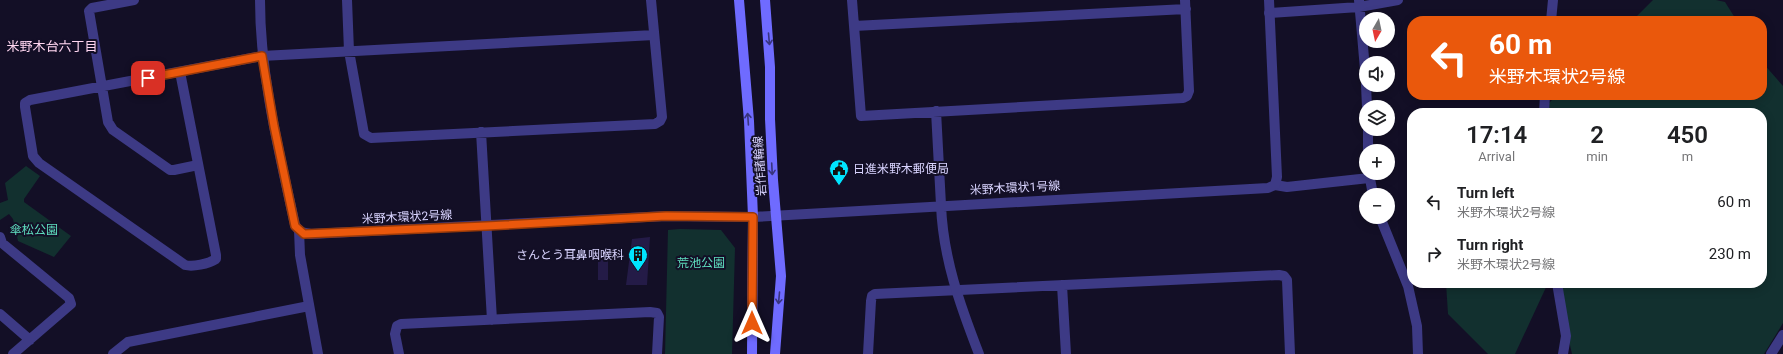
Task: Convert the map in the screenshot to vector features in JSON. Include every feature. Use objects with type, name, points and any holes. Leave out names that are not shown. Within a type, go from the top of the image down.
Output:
[{"type":"main road","name":"岩作諸輪線","points":[[739,0],[749,121],[753,217],[752,354]]},
{"type":"main road","name":"岩作諸輪線","points":[[765,0],[769,41],[770,119],[781,276],[774,354]]},
{"type":"street","points":[[134,0],[92,8],[89,11],[108,122],[113,130],[170,170],[198,165]]},
{"type":"street","points":[[260,0],[262,56],[274,126],[295,226],[299,230],[300,255],[308,306],[318,354]]},
{"type":"street","points":[[347,0],[349,51],[364,134],[371,138],[656,124],[662,117],[651,0]]},
{"type":"street","points":[[852,0],[854,26],[861,116],[1183,98],[1187,96],[1189,91],[1185,5],[854,26]]},
{"type":"street","points":[[1268,0],[1277,177],[1276,183]]},
{"type":"street","points":[[1269,13],[1398,0]]},
{"type":"street","points":[[1551,16],[1552,0]]},
{"type":"street","points":[[1359,4],[1364,56]]},
{"type":"street","points":[[180,72],[216,255],[216,259],[212,261],[188,266],[39,163],[33,156],[25,107],[26,103],[30,100],[262,56],[654,35]]},
{"type":"street","points":[[936,111],[942,230],[955,290],[979,354]]},
{"type":"street","points":[[481,132],[492,320]]},
{"type":"street","name":"米野木環状1号線","points":[[753,217],[941,205],[1268,188],[1276,183],[1287,187],[1359,177]]},
{"type":"street","name":"米野木環状2号線","points":[[299,230],[304,234],[311,234],[666,216],[753,217]]},
{"type":"street","points":[[1383,224],[1407,284]]},
{"type":"street","points":[[1,241],[69,298],[71,304],[13,354]]},
{"type":"street","points":[[868,354],[872,296],[875,294],[1279,275],[1284,276],[1287,280],[1290,354]]},
{"type":"street","points":[[1062,285],[1066,354]]},
{"type":"street","points":[[1408,288],[1416,321],[1418,354]]},
{"type":"street","points":[[1558,288],[1566,336],[1562,354]]},
{"type":"street","points":[[113,354],[128,342],[308,306]]},
{"type":"street","points":[[399,354],[395,334],[397,326],[650,312],[657,313],[658,317],[657,354]]},
{"type":"street","points":[[0,314],[30,340]]},
{"type":"street","points":[[1771,354],[1783,335]]},
{"type":"green space","points":[[1653,0],[1716,0],[1725,2],[1734,16],[1637,16]]},
{"type":"green space","points":[[1767,68],[1783,86],[1783,323],[1764,354],[1572,354],[1557,288],[1767,288],[1767,108],[1544,108],[1552,100],[1767,100]]},
{"type":"green space","name":"傘松公園","points":[[26,166],[40,176],[24,199],[24,202],[71,236],[54,257],[18,241],[13,219],[9,214],[0,220],[0,203],[8,200],[5,183]]},
{"type":"green space","name":"荒池公園","points":[[668,230],[721,230],[735,248],[732,354],[665,354]]},
{"type":"green space","points":[[1446,288],[1546,288],[1515,354],[1488,354],[1448,314]]},
{"type":"building","name":"さんとう耳鼻咽喉科","points":[[650,237],[647,285],[626,285],[632,239]]},
{"type":"building","points":[[598,252],[608,252],[608,280],[598,280]]},
{"type":"place","name":"日進米野木郵便局","points":[[839,186]]},
{"type":"place","name":"さんとう耳鼻咽喉科","points":[[638,272]]},
{"type":"district","name":"米野木台六丁目","points":[[52,46]]},
{"type":"route","points":[[148,78],[262,56],[274,126],[295,226],[304,234],[666,216],[753,217],[752,323]]}]
